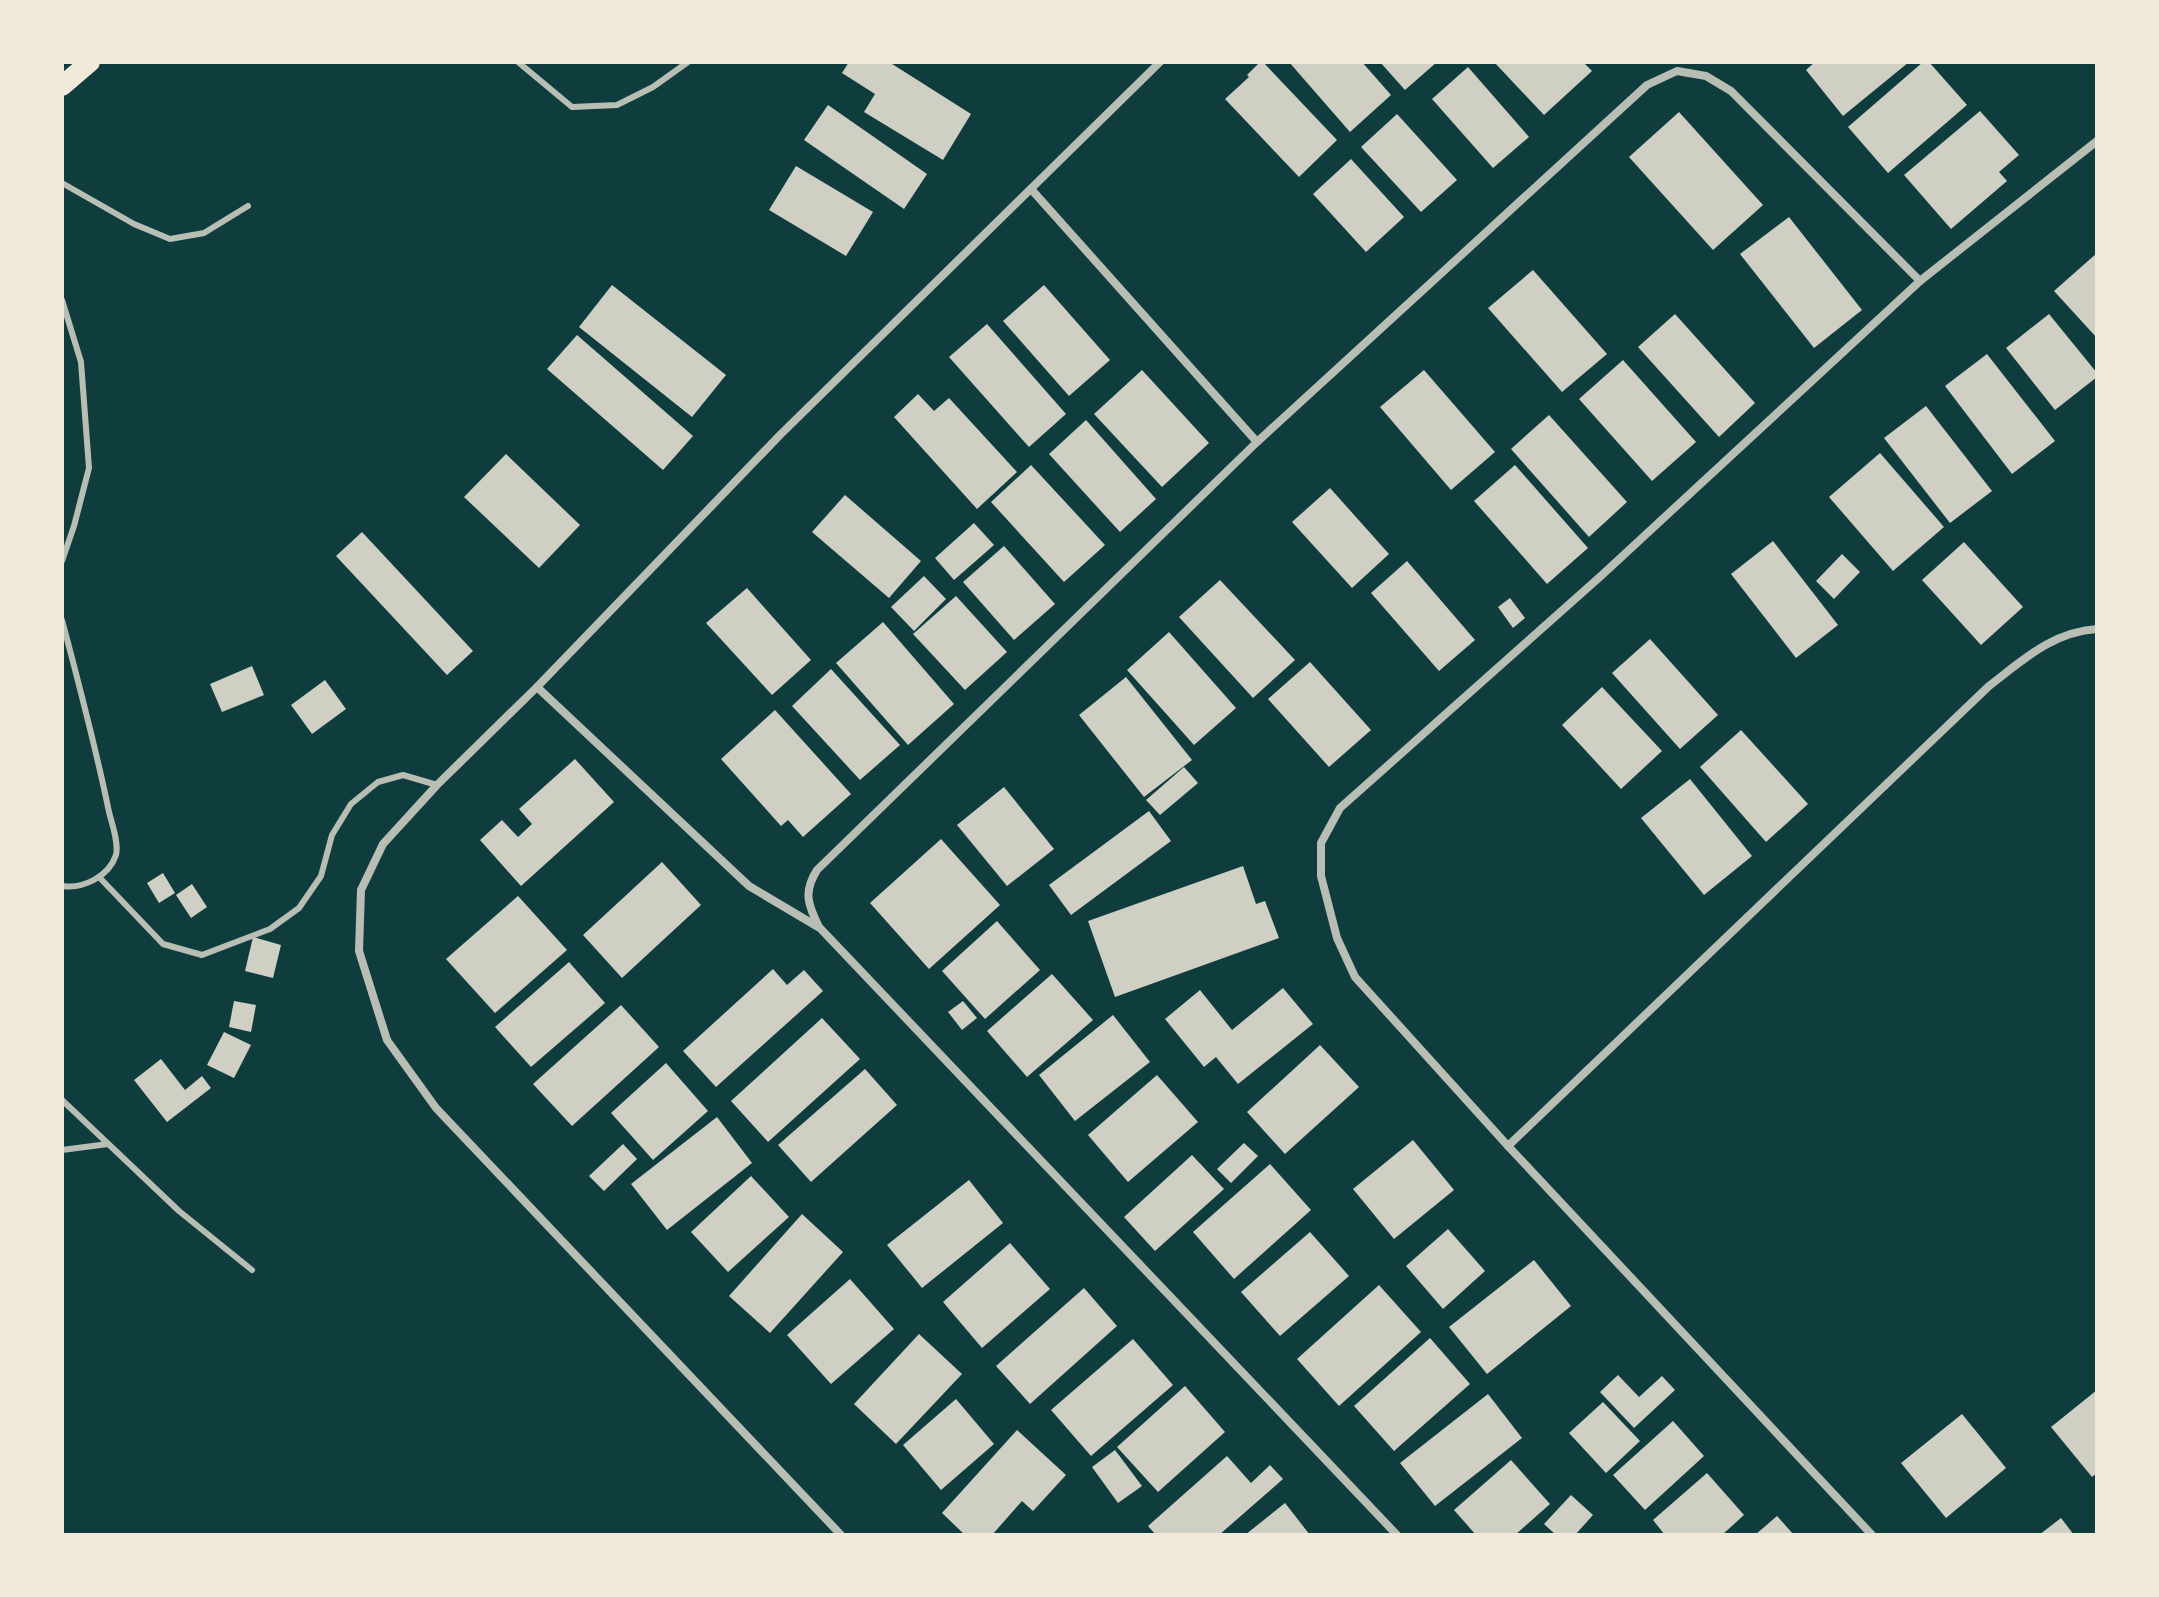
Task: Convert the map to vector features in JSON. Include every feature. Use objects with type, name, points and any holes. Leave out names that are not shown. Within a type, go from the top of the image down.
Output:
[{"type":"main road","points":[[62,86],[90,62]]},
{"type":"street","points":[[841,1535],[436,1108],[387,1040],[359,951],[361,890],[383,844],[437,785],[537,687],[780,435],[1160,62]]},
{"type":"street","points":[[819,927],[808,901],[809,883],[817,870],[1257,442],[1647,85],[1677,71],[1706,76],[1731,91],[1920,281]]},
{"type":"street","points":[[1872,1535],[1508,1146],[1355,977],[1337,938],[1321,876],[1321,843],[1340,808],[1602,575],[1920,281],[2097,141]]},
{"type":"street","points":[[1031,189],[1257,442]]},
{"type":"street","points":[[1508,1146],[1989,686],[2042,645],[2084,630],[2097,629]]},
{"type":"street","points":[[537,687],[749,886],[819,927],[1397,1535]]},
{"type":"lane","points":[[518,62],[572,107],[617,105],[653,87],[688,62]]},
{"type":"lane","points":[[62,183],[134,224],[170,239],[204,233],[248,206]]},
{"type":"lane","points":[[62,300],[81,362],[89,468],[62,561]]},
{"type":"lane","points":[[62,620],[99,762],[117,852],[100,878],[73,888],[62,886]]},
{"type":"lane","points":[[100,878],[163,944],[202,955],[270,929],[299,908],[321,876],[332,835],[351,804],[378,782],[403,775],[437,785]]},
{"type":"lane","points":[[62,1100],[179,1211],[252,1270]]},
{"type":"lane","points":[[62,1150],[108,1144]]},
{"type":"building","points":[[849,62],[889,62],[971,114],[943,160],[864,112],[875,94],[842,73]]},
{"type":"building","points":[[1260,62],[1337,140],[1299,177],[1225,99]]},
{"type":"building","points":[[1289,62],[1362,62],[1391,95],[1350,132]]},
{"type":"building","points":[[1380,62],[1437,62],[1405,90]]},
{"type":"building","points":[[1494,62],[1583,62],[1592,71],[1544,115]]},
{"type":"building","points":[[1815,62],[1909,62],[1843,116],[1806,70]]},
{"type":"building","points":[[1923,62],[1929,62],[1967,105],[1888,173],[1848,127]]},
{"type":"building","points":[[1468,67],[1529,137],[1493,168],[1432,99]]},
{"type":"building","points":[[828,105],[927,174],[904,209],[804,140]]},
{"type":"building","points":[[1980,111],[2019,155],[1999,172],[2007,181],[1951,229],[1904,175]]},
{"type":"building","points":[[1679,112],[1763,205],[1713,250],[1629,157]]},
{"type":"building","points":[[1397,114],[1457,180],[1421,212],[1361,147]]},
{"type":"building","points":[[1351,159],[1404,217],[1366,252],[1313,194]]},
{"type":"building","points":[[796,166],[873,212],[846,256],[769,210]]},
{"type":"building","points":[[1789,217],[1862,310],[1814,348],[1740,254]]},
{"type":"building","points":[[2097,253],[2097,338],[2054,291]]},
{"type":"building","points":[[1533,270],[1607,354],[1562,392],[1488,308]]},
{"type":"building","points":[[612,285],[726,375],[692,417],[579,327]]},
{"type":"building","points":[[1044,285],[1110,360],[1069,396],[1003,321]]},
{"type":"building","points":[[1675,314],[1755,403],[1719,437],[1638,347]]},
{"type":"building","points":[[2049,314],[2097,373],[2097,377],[2055,410],[2006,348]]},
{"type":"building","points":[[987,324],[1066,414],[1029,447],[949,357]]},
{"type":"building","points":[[577,335],[693,436],[663,470],[547,369]]},
{"type":"building","points":[[1987,354],[2055,441],[2012,474],[1945,386]]},
{"type":"building","points":[[1623,360],[1696,442],[1652,481],[1579,399]]},
{"type":"building","points":[[1142,370],[1209,443],[1162,487],[1094,414]]},
{"type":"building","points":[[1424,370],[1495,452],[1451,490],[1380,407]]},
{"type":"building","points":[[918,394],[934,411],[949,398],[1017,472],[977,509],[894,417]]},
{"type":"building","points":[[1926,406],[1992,491],[1950,523],[1884,438]]},
{"type":"building","points":[[1549,415],[1627,502],[1589,537],[1511,449]]},
{"type":"building","points":[[1086,420],[1156,499],[1120,532],[1049,454]]},
{"type":"building","points":[[1880,453],[1944,527],[1893,571],[1829,497]]},
{"type":"building","points":[[506,454],[580,525],[539,568],[464,497]]},
{"type":"building","points":[[1031,465],[1105,545],[1064,582],[991,502]]},
{"type":"building","points":[[1515,465],[1588,548],[1547,584],[1474,501]]},
{"type":"building","points":[[1330,488],[1389,554],[1352,588],[1292,522]]},
{"type":"building","points":[[845,495],[921,561],[889,598],[812,532]]},
{"type":"building","points":[[974,523],[994,545],[954,580],[935,558]]},
{"type":"building","points":[[362,532],[473,651],[447,675],[336,556]]},
{"type":"building","points":[[1773,541],[1838,625],[1796,658],[1731,574]]},
{"type":"building","points":[[1964,542],[2023,607],[1981,645],[1922,580]]},
{"type":"building","points":[[1004,546],[1055,604],[1014,640],[963,582]]},
{"type":"building","points":[[1842,554],[1860,572],[1834,599],[1816,581]]},
{"type":"building","points":[[1407,561],[1475,640],[1439,671],[1371,593]]},
{"type":"building","points":[[924,576],[946,599],[914,631],[891,607]]},
{"type":"building","points":[[1220,580],[1295,660],[1253,698],[1179,617]]},
{"type":"building","points":[[747,588],[811,660],[772,695],[706,623]]},
{"type":"building","points":[[956,596],[1007,652],[965,690],[913,634]]},
{"type":"building","points":[[1510,598],[1525,618],[1513,628],[1498,607]]},
{"type":"building","points":[[883,622],[954,704],[908,745],[836,663]]},
{"type":"building","points":[[1169,632],[1236,708],[1194,745],[1127,670]]},
{"type":"building","points":[[1650,639],[1718,715],[1680,749],[1612,673]]},
{"type":"building","points":[[1310,662],[1371,730],[1329,767],[1268,699]]},
{"type":"building","points":[[252,666],[264,695],[222,712],[210,684]]},
{"type":"building","points":[[831,669],[900,745],[860,780],[792,706]]},
{"type":"building","points":[[1126,677],[1192,760],[1144,797],[1079,715]]},
{"type":"building","points":[[325,680],[346,709],[312,734],[291,705]]},
{"type":"building","points":[[1602,687],[1662,751],[1621,789],[1562,725]]},
{"type":"building","points":[[775,710],[851,794],[803,837],[788,820],[781,826],[721,759]]},
{"type":"building","points":[[1741,730],[1808,804],[1766,842],[1700,767]]},
{"type":"building","points":[[575,759],[614,802],[521,886],[480,840],[502,820],[518,837],[532,824],[519,809]]},
{"type":"building","points":[[1184,767],[1198,783],[1160,815],[1146,800]]},
{"type":"building","points":[[1690,779],[1752,856],[1704,895],[1641,818]]},
{"type":"building","points":[[1004,787],[1054,849],[1007,886],[957,825]]},
{"type":"building","points":[[1149,811],[1171,841],[1071,915],[1049,885]]},
{"type":"building","points":[[941,839],[1000,905],[929,969],[870,903]]},
{"type":"building","points":[[662,862],[701,905],[622,978],[583,935]]},
{"type":"building","points":[[1243,866],[1256,904],[1265,901],[1279,938],[1115,997],[1088,921]]},
{"type":"building","points":[[163,873],[175,893],[159,903],[147,883]]},
{"type":"building","points":[[192,884],[207,907],[191,918],[176,895]]},
{"type":"building","points":[[518,896],[567,950],[495,1013],[446,959]]},
{"type":"building","points":[[997,921],[1040,970],[985,1019],[942,971]]},
{"type":"building","points":[[253,937],[281,945],[273,978],[245,971]]},
{"type":"building","points":[[569,962],[605,1003],[531,1067],[495,1027]]},
{"type":"building","points":[[773,969],[787,985],[804,970],[823,991],[716,1087],[683,1051]]},
{"type":"building","points":[[1052,974],[1093,1020],[1027,1077],[987,1031]]},
{"type":"building","points":[[1283,988],[1313,1024],[1238,1084],[1216,1057],[1204,1067],[1165,1019],[1200,990],[1232,1030]]},
{"type":"building","points":[[234,1001],[256,1005],[251,1032],[229,1027]]},
{"type":"building","points":[[963,1001],[977,1018],[962,1030],[948,1012]]},
{"type":"building","points":[[621,1005],[659,1047],[572,1126],[533,1084]]},
{"type":"building","points":[[1113,1015],[1150,1062],[1075,1121],[1039,1075]]},
{"type":"building","points":[[822,1018],[860,1059],[768,1142],[731,1101]]},
{"type":"building","points":[[224,1032],[251,1045],[234,1078],[207,1065]]},
{"type":"building","points":[[1320,1045],[1359,1087],[1285,1154],[1247,1112]]},
{"type":"building","points":[[161,1059],[185,1090],[202,1076],[211,1088],[167,1122],[134,1080]]},
{"type":"building","points":[[666,1063],[708,1111],[653,1160],[611,1113]]},
{"type":"building","points":[[865,1069],[897,1105],[811,1182],[778,1145]]},
{"type":"building","points":[[1157,1075],[1198,1122],[1128,1182],[1088,1135]]},
{"type":"building","points":[[717,1117],[752,1163],[667,1230],[631,1184]]},
{"type":"building","points":[[1413,1140],[1454,1190],[1394,1239],[1353,1189]]},
{"type":"building","points":[[1244,1143],[1258,1156],[1231,1183],[1217,1169]]},
{"type":"building","points":[[623,1144],[637,1159],[604,1191],[589,1176]]},
{"type":"building","points":[[1192,1155],[1224,1189],[1155,1251],[1124,1217]]},
{"type":"building","points":[[1270,1164],[1311,1210],[1234,1279],[1193,1232]]},
{"type":"building","points":[[751,1176],[789,1217],[728,1272],[691,1232]]},
{"type":"building","points":[[969,1180],[1003,1223],[922,1288],[887,1245]]},
{"type":"building","points":[[802,1214],[843,1252],[770,1333],[729,1296]]},
{"type":"building","points":[[1448,1229],[1485,1271],[1443,1309],[1406,1266]]},
{"type":"building","points":[[1310,1232],[1349,1276],[1280,1336],[1241,1292]]},
{"type":"building","points":[[1010,1243],[1050,1289],[982,1348],[943,1302]]},
{"type":"building","points":[[1534,1260],[1571,1306],[1487,1374],[1449,1327]]},
{"type":"building","points":[[850,1279],[894,1329],[831,1384],[787,1335]]},
{"type":"building","points":[[1379,1285],[1421,1332],[1339,1406],[1297,1359]]},
{"type":"building","points":[[1084,1288],[1117,1326],[1030,1404],[996,1366]]},
{"type":"building","points":[[919,1334],[962,1374],[896,1444],[854,1404]]},
{"type":"building","points":[[1430,1338],[1470,1384],[1394,1451],[1354,1406]]},
{"type":"building","points":[[1133,1339],[1173,1385],[1091,1456],[1051,1410]]},
{"type":"building","points":[[1618,1375],[1639,1397],[1662,1376],[1675,1390],[1634,1428],[1600,1392]]},
{"type":"building","points":[[1185,1386],[1225,1432],[1158,1492],[1117,1447]]},
{"type":"building","points":[[2097,1390],[2097,1473],[2092,1477],[2051,1427]]},
{"type":"building","points":[[1488,1394],[1522,1438],[1435,1506],[1400,1463]]},
{"type":"building","points":[[956,1399],[994,1444],[941,1490],[903,1445]]},
{"type":"building","points":[[1603,1402],[1640,1441],[1606,1473],[1569,1433]]},
{"type":"building","points":[[1962,1414],[2006,1468],[1946,1518],[1901,1463]]},
{"type":"building","points":[[1673,1421],[1704,1456],[1645,1510],[1613,1475]]},
{"type":"building","points":[[1017,1430],[1066,1475],[1033,1511],[1022,1501],[992,1535],[965,1535],[942,1513]]},
{"type":"building","points":[[1115,1450],[1142,1486],[1118,1503],[1092,1467]]},
{"type":"building","points":[[1227,1456],[1251,1483],[1270,1465],[1283,1479],[1219,1535],[1156,1535],[1148,1526]]},
{"type":"building","points":[[1511,1460],[1550,1504],[1515,1535],[1476,1535],[1454,1510]]},
{"type":"building","points":[[1707,1473],[1744,1515],[1722,1535],[1665,1535],[1653,1520]]},
{"type":"building","points":[[1571,1495],[1593,1515],[1575,1535],[1556,1535],[1544,1524]]},
{"type":"building","points":[[1285,1503],[1310,1535],[1245,1535]]},
{"type":"building","points":[[1777,1516],[1794,1535],[1755,1535]]},
{"type":"building","points":[[2061,1518],[2074,1535],[2039,1535]]}]
